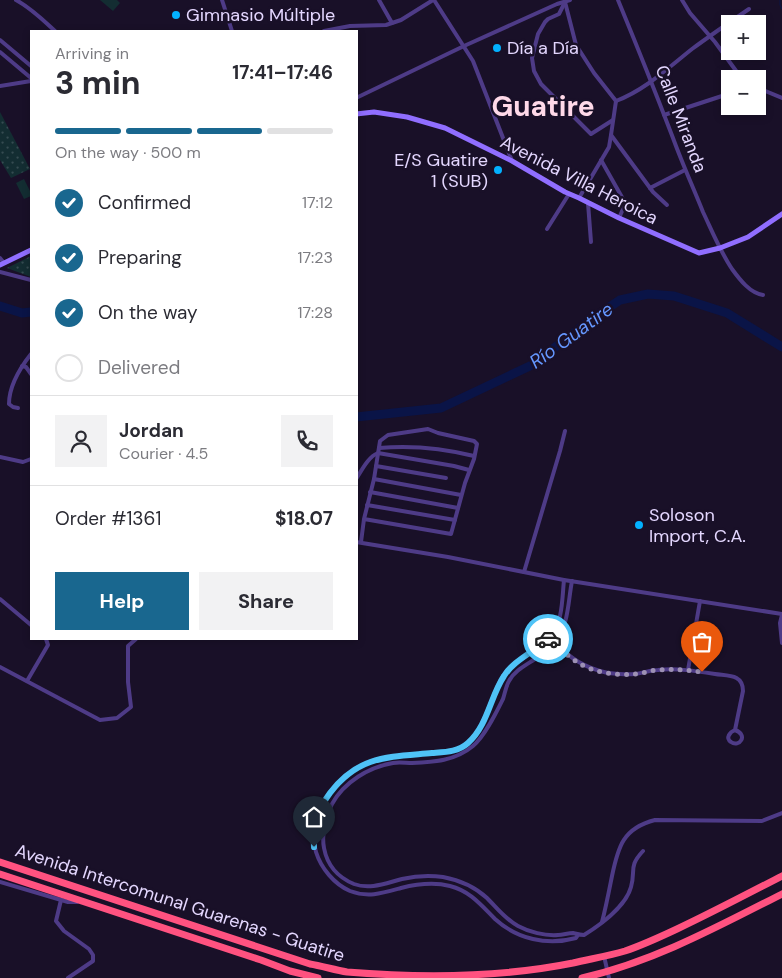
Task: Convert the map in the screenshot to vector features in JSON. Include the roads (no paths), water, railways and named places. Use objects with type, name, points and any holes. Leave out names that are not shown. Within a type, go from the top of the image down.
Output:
[{"type":"highway","name":"Avenida Intercomunal Guarenas - Guatire","points":[[0,862],[310,964],[345,972],[379,976],[466,977],[497,975],[549,968],[626,951],[695,920],[782,876]]},
{"type":"highway","name":"Avenida Intercomunal Guarenas - Guatire","points":[[0,874],[290,971],[318,978]]},
{"type":"highway","points":[[582,978],[609,975],[659,954],[782,894]]},
{"type":"main road","name":"Avenida Villa Heroica","points":[[358,114],[374,112],[407,117],[445,128],[512,161],[569,194],[699,253],[720,248],[748,237],[782,214]]},
{"type":"main road","points":[[1,262],[30,250]]},
{"type":"street","points":[[16,0],[24,4],[53,30]]},
{"type":"street","points":[[222,0],[232,30]]},
{"type":"street","points":[[379,0],[392,23]]},
{"type":"street","points":[[329,30],[350,26],[386,25],[402,20],[434,0],[473,61],[512,161]]},
{"type":"street","points":[[358,97],[555,2],[570,0]]},
{"type":"street","name":"Calle Miranda","points":[[618,0],[652,81],[685,170],[720,248],[733,270],[752,292],[763,295]]},
{"type":"street","points":[[684,1],[690,13],[735,70]]},
{"type":"street","points":[[565,2],[576,45],[594,74],[616,101],[612,135],[608,148],[579,198]]},
{"type":"street","points":[[565,2],[559,14],[548,19],[538,34],[532,58],[534,71],[541,84],[591,134],[613,120]]},
{"type":"street","points":[[616,101],[627,97],[652,81],[749,8]]},
{"type":"street","points":[[0,40],[30,65]]},
{"type":"street","points":[[0,52],[30,79]]},
{"type":"street","points":[[0,86],[30,80]]},
{"type":"street","points":[[766,91],[782,98]]},
{"type":"street","points":[[664,115],[721,96]]},
{"type":"street","points":[[612,135],[650,188],[667,205]]},
{"type":"street","points":[[601,160],[623,199],[623,209],[619,218]]},
{"type":"street","points":[[650,188],[685,170]]},
{"type":"street","points":[[547,229],[569,194]]},
{"type":"street","points":[[588,202],[591,242]]},
{"type":"street","points":[[0,272],[30,280]]},
{"type":"street","points":[[18,408],[9,404],[9,401],[15,380],[30,355]]},
{"type":"street","points":[[22,366],[26,367],[30,373]]},
{"type":"street","points":[[364,519],[451,534],[477,444],[474,441],[428,429],[388,435],[380,441],[374,479],[358,542],[448,557],[564,580],[782,614],[780,623],[782,643]]},
{"type":"street","points":[[524,572],[565,431]]},
{"type":"street","points":[[358,476],[378,450],[395,446],[420,446],[474,456]]},
{"type":"street","points":[[378,450],[470,470]]},
{"type":"street","points":[[0,457],[23,462],[30,459]]},
{"type":"street","points":[[376,466],[446,478]]},
{"type":"street","points":[[374,479],[461,495]]},
{"type":"street","points":[[370,492],[458,508]]},
{"type":"street","points":[[367,505],[454,520]]},
{"type":"street","points":[[564,580],[558,624],[542,645],[513,665],[505,673],[479,728],[469,742],[460,748],[449,751],[385,757],[354,769],[332,791],[319,811],[314,828],[314,847],[321,863],[331,878],[349,891],[370,895],[426,884],[452,886],[470,894],[501,924],[515,934],[535,940],[555,942],[565,942],[576,938],[578,935]]},
{"type":"street","points":[[572,581],[567,615],[561,633],[554,643],[512,676],[486,730],[474,746],[452,758],[440,761],[394,762],[360,775],[334,801],[328,812],[322,841],[326,858],[336,873],[355,884],[375,886],[416,876],[442,877],[466,884],[475,889],[519,927],[540,934],[572,933],[584,935],[602,922],[621,904],[631,886],[632,868],[637,857],[644,851]]},
{"type":"street","points":[[0,599],[30,624]]},
{"type":"street","points":[[688,670],[700,601]]},
{"type":"street","points":[[549,638],[579,664],[607,672],[634,674],[656,670],[688,670],[731,676],[738,679],[742,682],[744,691],[735,730]]},
{"type":"street","points":[[27,681],[48,645],[46,640]]},
{"type":"street","points":[[0,667],[100,720],[117,718],[131,707],[128,682],[128,646],[135,640]]},
{"type":"street","points":[[602,922],[616,854],[621,842],[633,829],[655,820],[762,821],[782,813]]},
{"type":"street","name":"Avenida Intercomunal Guarenas - Guatire","points":[[0,882],[68,902],[83,901]]},
{"type":"street","points":[[61,900],[56,922],[64,931],[93,954],[93,961],[68,978]]},
{"type":"street","points":[[604,956],[609,975]]},
{"type":"waterway","points":[[780,0],[782,9]]},
{"type":"waterway","name":"Río Guatire","points":[[358,417],[441,408],[532,365],[593,318],[620,300],[648,294],[674,296],[727,313],[782,347]]},
{"type":"waterway","name":"Río Guatire","points":[[0,306],[22,313],[30,312]]},
{"type":"place","name":"Gimnasio Múltiple","points":[[176,15]]},
{"type":"place","name":"Día a Día","points":[[497,48]]},
{"type":"place","name":"E/S Guatire 1 (SUB)","points":[[498,170]]},
{"type":"place","name":"Soloson Import, C.A.","points":[[639,525]]},
{"type":"district","name":"Guatire","points":[[543,106]]}]
